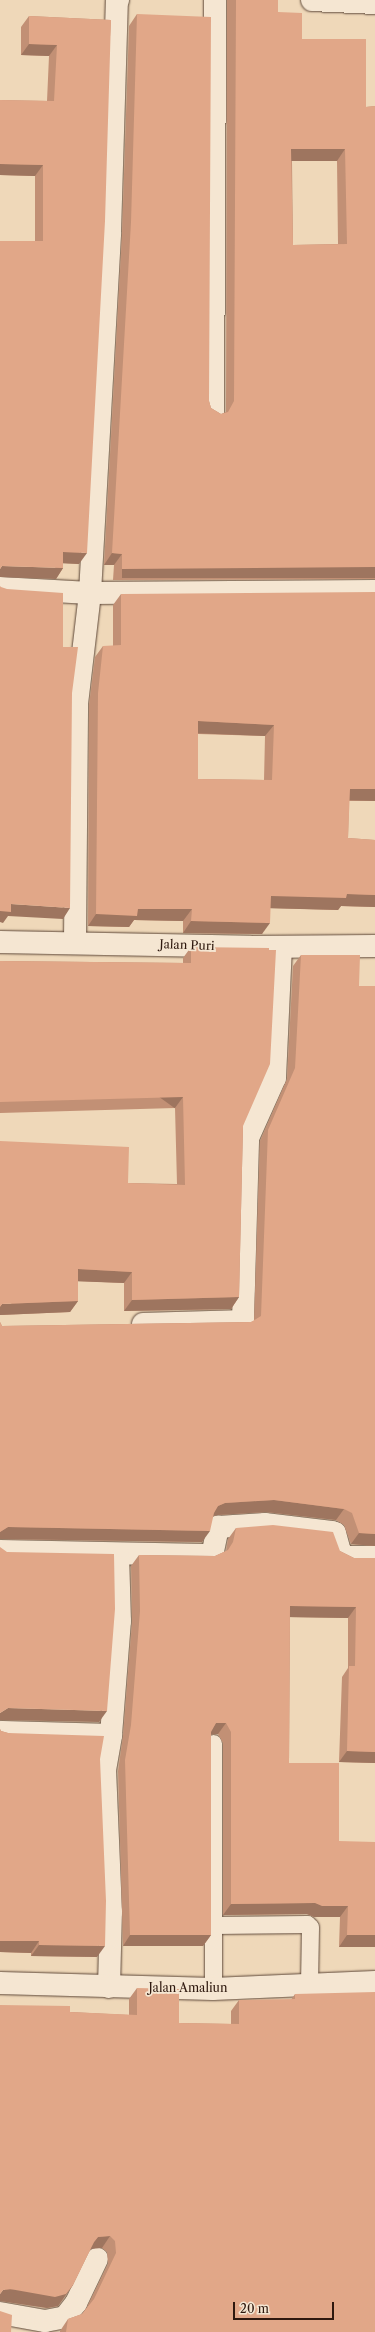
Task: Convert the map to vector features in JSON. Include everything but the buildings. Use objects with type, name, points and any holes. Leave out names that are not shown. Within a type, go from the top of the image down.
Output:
[{"type":"street","points":[[75,942],[77,704],[90,593],[102,338],[110,233],[117,0]]},
{"type":"street","points":[[213,413],[215,0]]},
{"type":"street","points":[[312,0],[375,3]]},
{"type":"street","points":[[0,588],[90,593],[375,591]]},
{"type":"street","name":"Jalan Puri","points":[[0,942],[75,942],[281,947],[375,946]]},
{"type":"street","points":[[122,1324],[243,1321],[248,1138],[275,1078],[281,947]]},
{"type":"street","points":[[0,1551],[206,1555],[213,1551],[218,1527],[265,1524],[332,1532],[335,1533],[340,1552],[347,1557],[375,1557]]},
{"type":"street","points":[[109,1987],[111,1912],[105,1770],[111,1736],[120,1621],[118,1554]]},
{"type":"street","points":[[0,1732],[111,1736]]},
{"type":"street","name":"Jalan Amaliun","points":[[0,1983],[213,1989],[375,1982]]},
{"type":"street","points":[[0,2313],[44,2321],[65,2317],[76,2303],[97,2259]]},
{"type":"lane","points":[[213,1743],[213,1989]]},
{"type":"lane","points":[[213,1925],[307,1924],[310,1928],[309,1985]]}]
